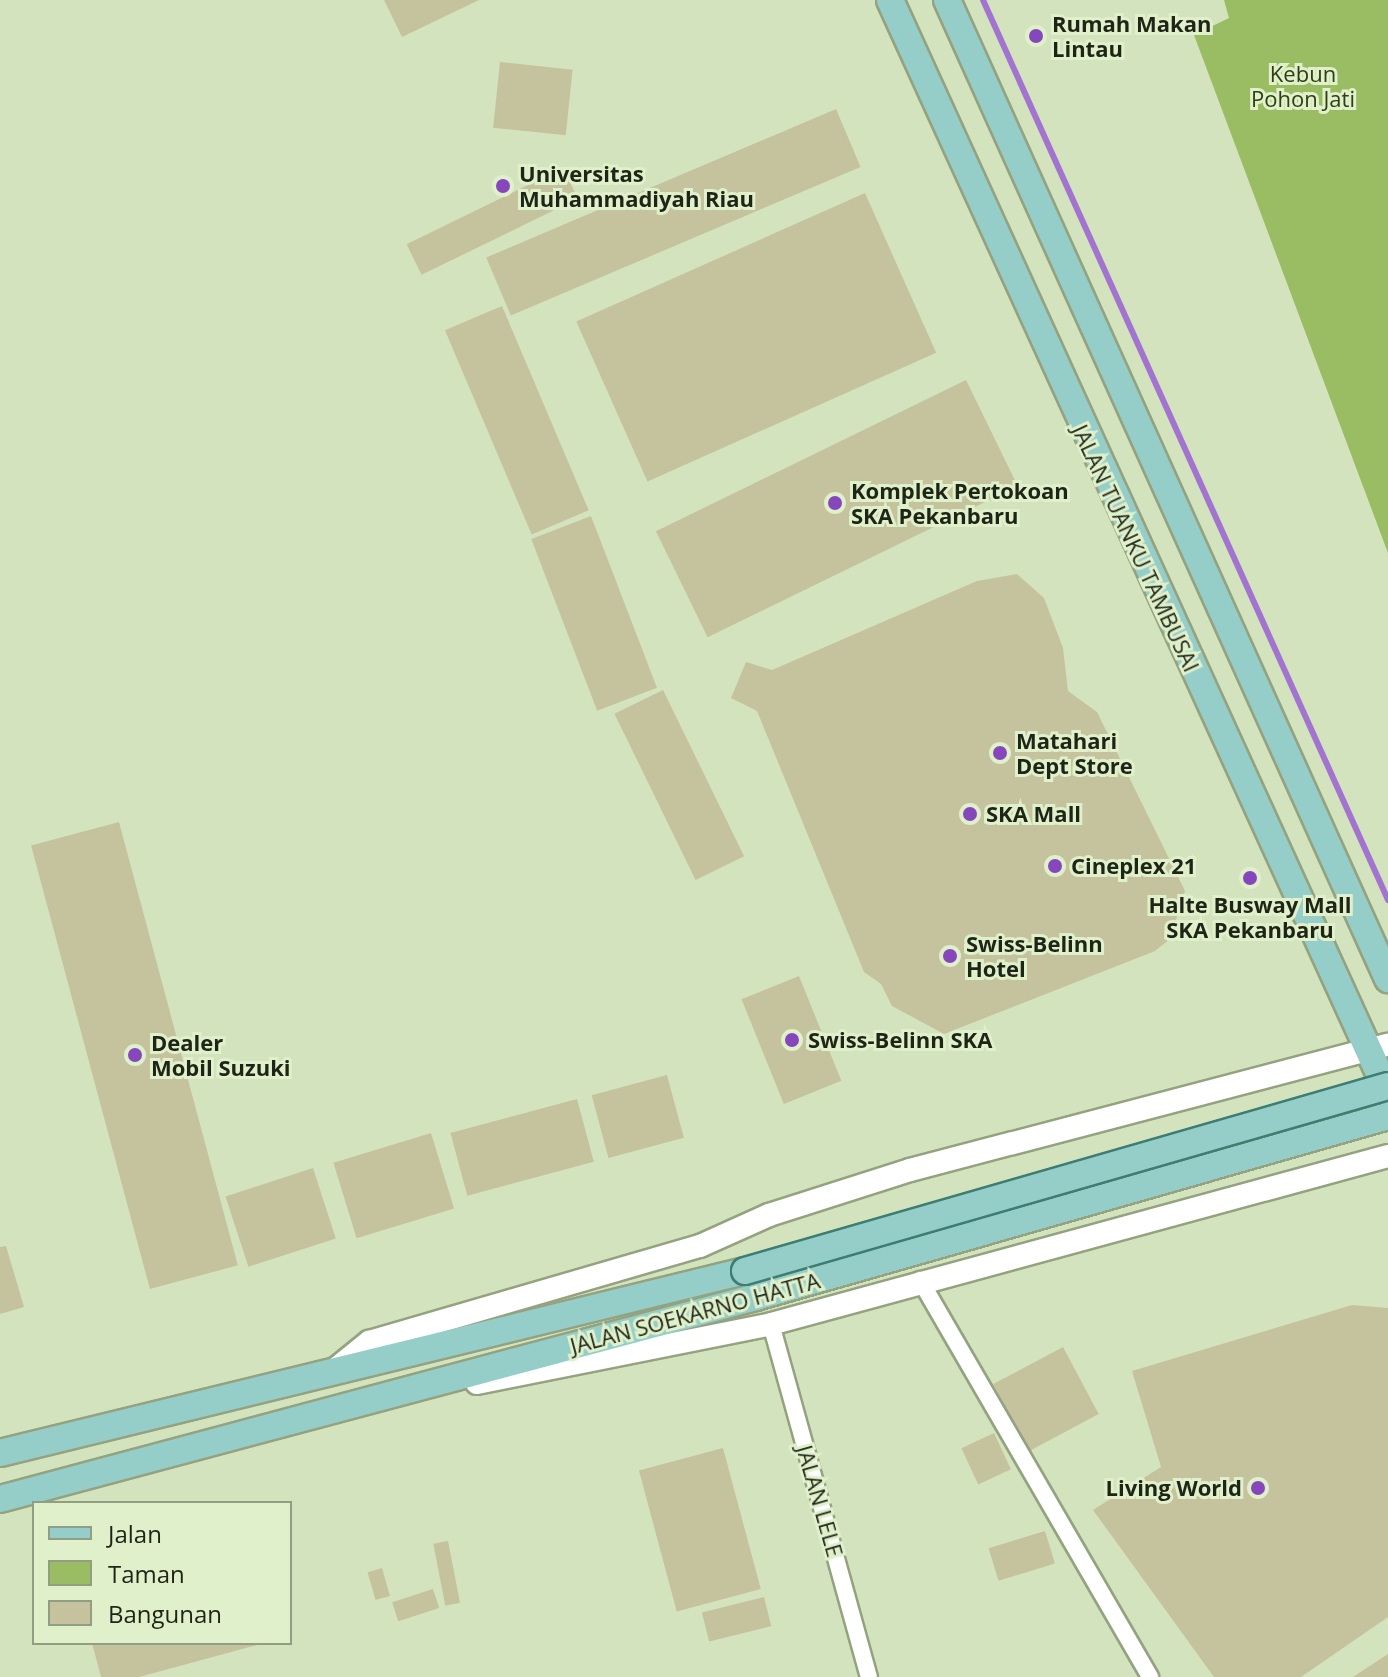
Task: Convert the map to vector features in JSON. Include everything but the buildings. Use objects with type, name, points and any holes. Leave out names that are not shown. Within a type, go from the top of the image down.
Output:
[{"type":"main road","name":"JALAN TUANKU TAMBUSAI","points":[[890,0],[1376,1048],[1388,1093]]},
{"type":"main road","points":[[947,0],[1388,979]]},
{"type":"main road","points":[[1376,1048],[1388,1069]]},
{"type":"main road","name":"JALAN SOEKARNO HATTA","points":[[0,1453],[325,1377],[745,1271],[1388,1086]]},
{"type":"main road","name":"JALAN SOEKARNO HATTA","points":[[0,1499],[756,1297],[1388,1116]]},
{"type":"street","name":"JALAN SOEKARNO HATTA","points":[[325,1377],[369,1342],[700,1246],[769,1215],[896,1174],[1376,1048]]},
{"type":"street","points":[[303,1418],[771,1324],[920,1280],[1388,1156]]},
{"type":"street","points":[[920,1280],[1150,1677]]},
{"type":"street","name":"JALAN LELE","points":[[771,1324],[869,1677]]},
{"type":"green space","name":"Kebun Pohon Jati","points":[[1224,0],[1388,0],[1388,553],[1194,35],[1229,18]]},
{"type":"waterway","points":[[983,0],[1388,900]]},
{"type":"place","name":"Rumah Makan Lintau","points":[[1036,36]]},
{"type":"place","name":"Universitas Muhammadiyah Riau","points":[[503,186]]},
{"type":"place","name":"Komplek Pertokoan SKA Pekanbaru","points":[[835,503]]},
{"type":"place","name":"Matahari Dept Store","points":[[1000,753]]},
{"type":"place","name":"SKA Mall","points":[[970,814]]},
{"type":"place","name":"Cineplex 21","points":[[1055,866]]},
{"type":"place","name":"Halte Busway Mall SKA Pekanbaru","points":[[1250,878]]},
{"type":"place","name":"Swiss-Belinn Hotel","points":[[950,956]]},
{"type":"place","name":"Swiss-Belinn SKA","points":[[792,1040]]},
{"type":"place","name":"Dealer Mobil Suzuki","points":[[135,1055]]},
{"type":"place","name":"Living World","points":[[1258,1488]]}]
